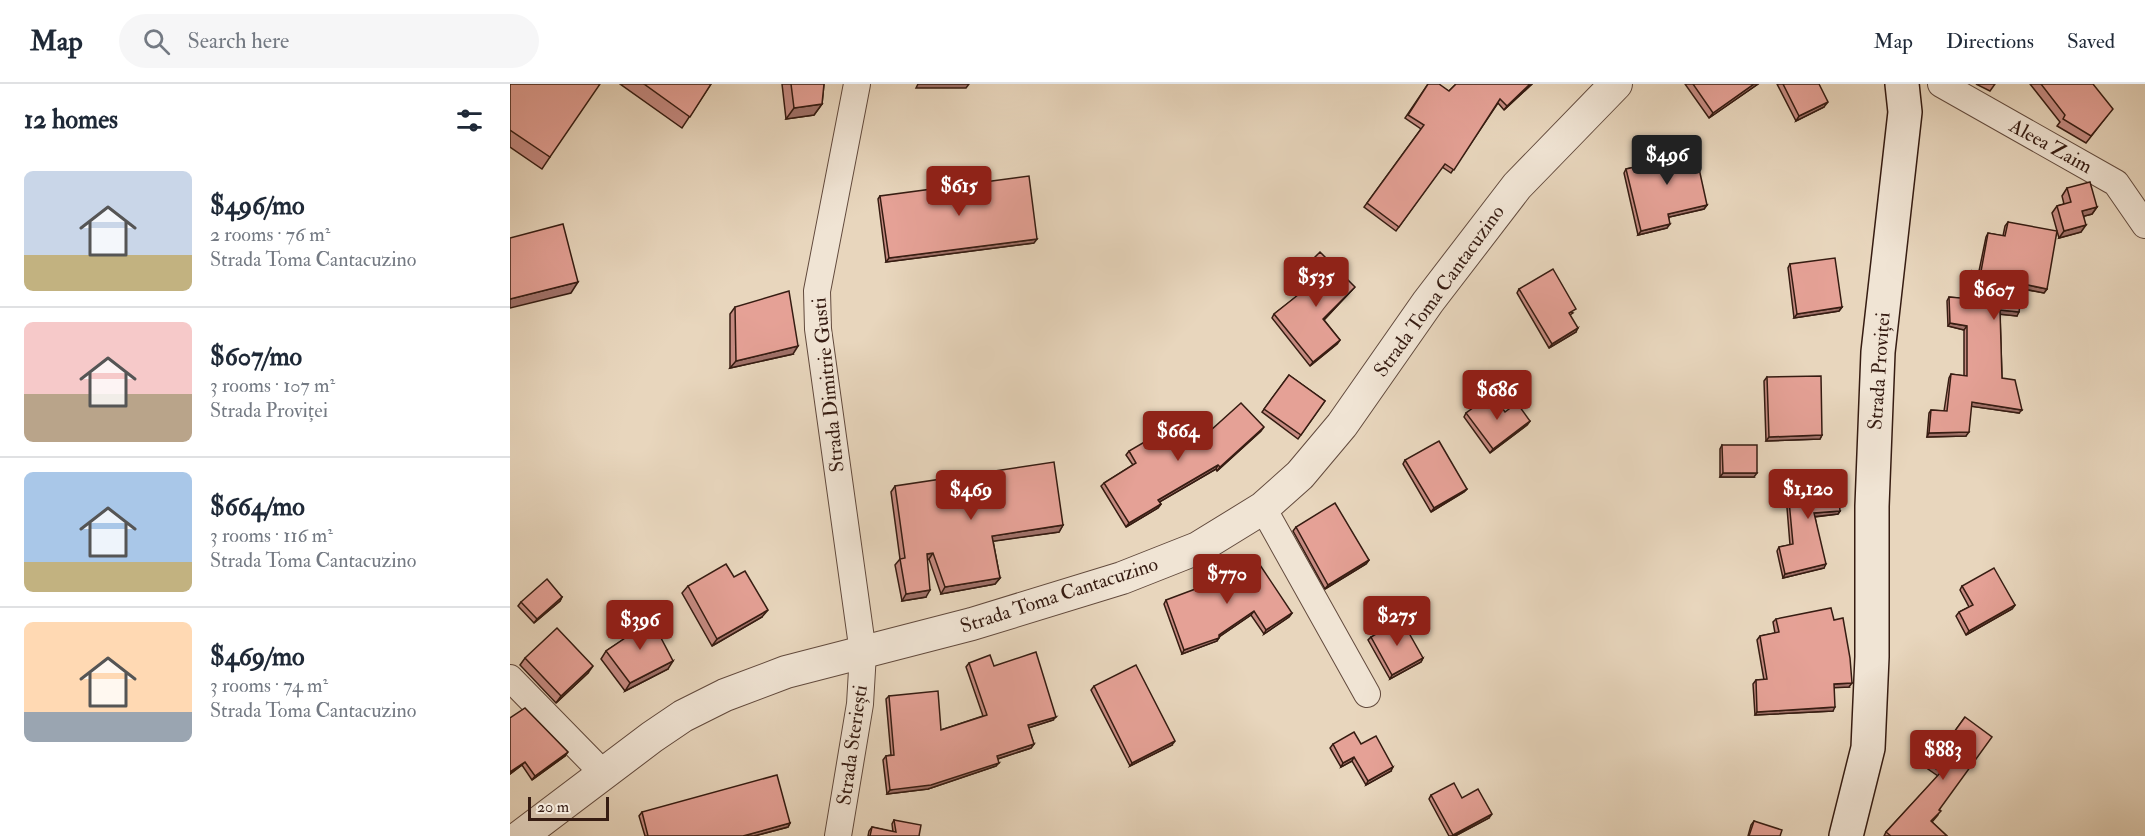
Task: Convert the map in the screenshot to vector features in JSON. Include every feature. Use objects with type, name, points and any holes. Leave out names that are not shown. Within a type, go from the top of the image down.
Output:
[{"type":"main road","name":"Strada Proviței","points":[[1849,834],[1868,748],[1872,657],[1872,506],[1878,352],[1905,112],[1902,84]]},
{"type":"street","name":"Strada Dimitrie Gusti","points":[[856,84],[817,291],[817,310],[863,653]]},
{"type":"street","name":"Strada Toma Cantacuzino","points":[[521,836],[603,773],[683,716],[725,696],[786,672],[972,624],[1122,578],[1197,548],[1263,508],[1300,475],[1342,425],[1428,302],[1517,186],[1616,84]]},
{"type":"street","name":"Aleea Zaim","points":[[1941,84],[2116,183],[2145,225]]},
{"type":"street","points":[[1263,508],[1367,694]]},
{"type":"street","name":"Strada Steriești","points":[[838,836],[860,704],[863,653]]},
{"type":"street","points":[[511,681],[603,773]]},
{"type":"building","points":[[510,84],[600,84],[550,157],[510,130]]},
{"type":"building","points":[[644,84],[711,84],[690,117]]},
{"type":"building","points":[[791,84],[824,84],[822,104],[794,108]]},
{"type":"building","points":[[1428,84],[1439,84],[1449,91],[1456,84],[1530,84],[1507,106],[1500,99],[1454,170],[1445,164],[1399,227],[1367,203],[1424,125],[1408,115]]},
{"type":"building","points":[[1693,84],[1754,84],[1713,113]]},
{"type":"building","points":[[1783,84],[1819,84],[1828,102],[1799,116]]},
{"type":"building","points":[[2041,84],[2093,84],[2113,109],[2091,136],[2063,119],[2065,115]]},
{"type":"building","points":[[1693,141],[1707,205],[1668,214],[1670,224],[1641,231],[1626,169],[1666,160],[1663,148]]},
{"type":"building","points":[[1029,176],[1037,239],[889,258],[880,196]]},
{"type":"building","points":[[2090,182],[2097,207],[2082,211],[2086,225],[2064,231],[2057,206],[2071,202],[2067,188]]},
{"type":"building","points":[[2008,222],[2057,231],[2047,289],[2023,284],[2019,312],[2000,310],[2002,378],[2015,380],[2022,410],[1972,402],[1969,432],[1929,433],[1931,410],[1947,411],[1951,374],[1967,376],[1967,326],[1950,323],[1949,297],[1972,299],[1972,271],[1980,277],[1988,233],[2005,236]]},
{"type":"building","points":[[563,224],[578,282],[510,299],[510,238]]},
{"type":"building","points":[[1320,252],[1355,287],[1323,319],[1340,340],[1313,362],[1274,314],[1313,283],[1301,271]]},
{"type":"building","points":[[1835,258],[1842,307],[1797,314],[1790,264]]},
{"type":"building","points":[[1553,269],[1576,309],[1569,313],[1578,328],[1552,344],[1519,289]]},
{"type":"building","points":[[789,291],[798,346],[736,361],[735,307]]},
{"type":"building","points":[[1289,375],[1325,401],[1301,435],[1264,409]]},
{"type":"building","points":[[1821,376],[1822,435],[1769,437],[1767,377]]},
{"type":"building","points":[[1492,394],[1505,412],[1517,403],[1530,421],[1493,449],[1466,413]]},
{"type":"building","points":[[1241,403],[1264,427],[1220,467],[1218,465],[1158,500],[1161,504],[1129,523],[1104,483],[1136,463],[1129,451],[1177,423],[1191,448]]},
{"type":"building","points":[[1439,441],[1467,489],[1434,508],[1405,460]]},
{"type":"building","points":[[1722,445],[1757,445],[1757,473],[1723,473]]},
{"type":"building","points":[[1054,462],[1063,525],[992,536],[1000,578],[945,587],[933,553],[927,554],[930,590],[906,594],[900,559],[905,558],[895,486]]},
{"type":"building","points":[[1837,474],[1840,511],[1814,513],[1826,564],[1785,574],[1779,547],[1793,544],[1787,479]]},
{"type":"building","points":[[1335,503],[1369,560],[1328,585],[1296,527]]},
{"type":"building","points":[[1254,556],[1292,613],[1266,630],[1254,611],[1219,635],[1219,638],[1184,650],[1166,600],[1214,582]]},
{"type":"building","points":[[726,564],[734,577],[745,571],[768,610],[717,639],[688,586]]},
{"type":"building","points":[[1994,568],[2015,605],[1969,631],[1959,612],[1973,605],[1962,586]]},
{"type":"building","points":[[547,579],[562,597],[537,619],[521,602]]},
{"type":"building","points":[[1831,608],[1834,620],[1843,618],[1852,683],[1834,684],[1835,707],[1757,712],[1756,680],[1767,679],[1760,636],[1779,632],[1776,619]]},
{"type":"building","points":[[649,615],[673,661],[630,683],[606,651],[634,632],[629,623]]},
{"type":"building","points":[[1401,619],[1423,658],[1392,675],[1371,637]]},
{"type":"building","points":[[557,628],[593,666],[561,696],[525,658]]},
{"type":"building","points":[[1036,652],[1056,717],[1028,725],[1034,744],[997,756],[999,763],[931,785],[890,790],[886,756],[894,755],[889,696],[938,691],[941,730],[987,715],[969,663],[990,655],[994,666]]},
{"type":"building","points":[[1136,665],[1175,741],[1132,763],[1094,686]]},
{"type":"building","points":[[525,708],[568,752],[535,776],[525,762],[510,772],[510,718]]},
{"type":"building","points":[[1965,717],[1992,737],[1939,810],[1941,811],[1931,821],[1947,836],[1891,836],[1886,832],[1941,772],[1930,765]]},
{"type":"building","points":[[1354,732],[1361,744],[1376,736],[1393,767],[1368,781],[1354,757],[1343,763],[1333,744]]},
{"type":"building","points":[[777,775],[790,823],[743,836],[648,836],[642,812]]},
{"type":"building","points":[[1454,783],[1462,798],[1478,789],[1492,814],[1453,835],[1431,795]]},
{"type":"building","points":[[894,820],[921,825],[919,836],[870,836],[872,827],[896,832]]},
{"type":"building","points":[[1754,821],[1782,830],[1780,836],[1749,836]]}]
